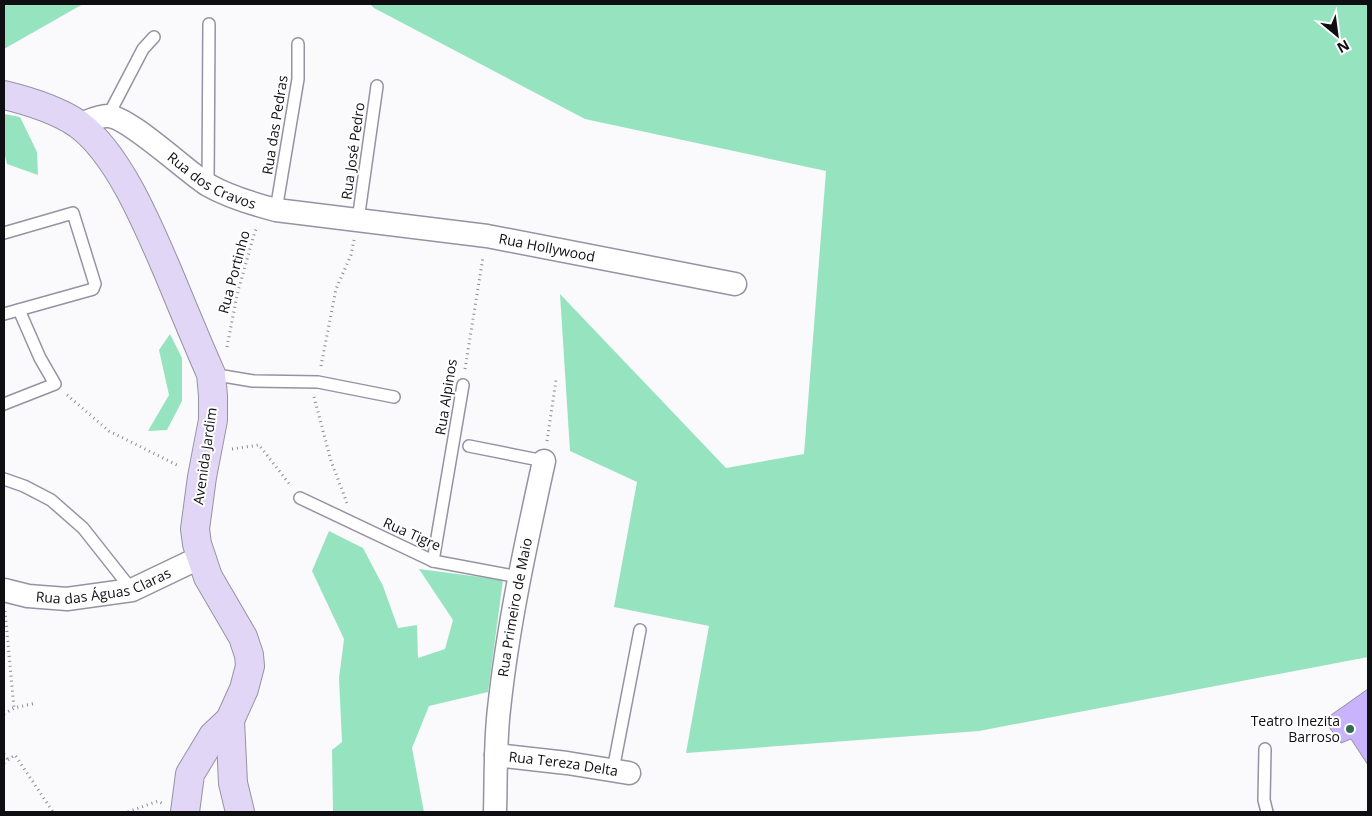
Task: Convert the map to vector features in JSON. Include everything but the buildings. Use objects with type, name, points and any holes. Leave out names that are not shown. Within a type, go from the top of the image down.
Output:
[{"type":"street","name":"Avenida Jardim","points":[[4,96],[29,101],[78,125],[114,163],[138,206],[210,374],[213,396],[213,420],[202,477],[195,529],[200,558],[208,577],[243,637],[249,654],[250,666],[244,689],[230,720],[213,736],[190,774],[184,812]]},
{"type":"street","name":"Rua dos Cravos","points":[[108,116],[122,120],[208,184],[244,202],[276,210],[358,220]]},
{"type":"street","points":[[78,125],[108,116]]},
{"type":"street","name":"Rua Hollywood","points":[[358,220],[487,236],[735,284]]},
{"type":"street","name":"Rua Primeiro de Maio","points":[[495,812],[498,711],[519,577],[544,461]]},
{"type":"street","name":"Rua das Águas Claras","points":[[4,599],[28,596],[67,599],[132,590],[200,558]]},
{"type":"street","points":[[230,720],[233,783],[240,812]]},
{"type":"street","points":[[204,751],[218,749],[231,761]]},
{"type":"street","name":"Rua Tereza Delta","points":[[496,755],[621,771]]},
{"type":"lane","points":[[208,184],[209,24]]},
{"type":"lane","points":[[108,116],[143,49],[154,37]]},
{"type":"lane","name":"Rua das Pedras","points":[[276,210],[298,79],[298,44]]},
{"type":"lane","name":"Rua José Pedro","points":[[358,220],[377,86]]},
{"type":"lane","points":[[4,232],[73,213],[95,284],[93,289],[90,290],[4,314]]},
{"type":"lane","points":[[4,404],[55,384],[40,358],[19,310]]},
{"type":"lane","points":[[210,374],[253,381],[318,382],[394,397]]},
{"type":"lane","name":"Rua Alpinos","points":[[433,561],[463,385]]},
{"type":"lane","points":[[469,446],[544,461]]},
{"type":"lane","points":[[4,479],[24,486],[51,500],[83,528],[132,590]]},
{"type":"lane","name":"Rua Tigre","points":[[300,498],[433,561],[519,577]]},
{"type":"lane","points":[[621,771],[640,630]]},
{"type":"lane","points":[[1265,749],[1264,800],[1267,812]]},
{"type":"path","name":"Rua Portinho","points":[[226,348],[237,295],[255,231],[276,210]]},
{"type":"path","name":"Rua Alpinos","points":[[463,385],[487,236]]},
{"type":"path","points":[[544,461],[556,380]]},
{"type":"path","points":[[55,384],[109,431],[202,477]]},
{"type":"path","points":[[259,445],[300,498]]},
{"type":"path","points":[[4,599],[14,708]]},
{"type":"path","points":[[4,714],[14,708],[36,703]]},
{"type":"path","points":[[4,754],[6,762],[15,755],[53,812]]},
{"type":"path","points":[[128,812],[158,802]]},
{"type":"green space","points":[[4,4],[83,4],[4,49]]},
{"type":"green space","points":[[370,4],[1368,4],[1368,657],[979,731],[686,753],[709,626],[614,607],[637,482],[570,451],[560,294],[726,468],[804,454],[826,171],[585,119],[374,8]]},
{"type":"green space","points":[[4,114],[20,117],[37,152],[38,175],[7,164],[4,152]]},
{"type":"green space","points":[[170,334],[182,358],[182,401],[167,430],[148,431],[169,395],[159,350]]},
{"type":"green space","points":[[329,531],[363,548],[383,586],[398,628],[417,625],[418,658],[445,649],[453,620],[419,569],[503,580],[488,692],[429,706],[412,748],[424,812],[333,812],[332,750],[342,742],[339,678],[344,639],[312,571]]},
{"type":"place","name":"Teatro Inezita Barroso","points":[[1350,729]]}]
